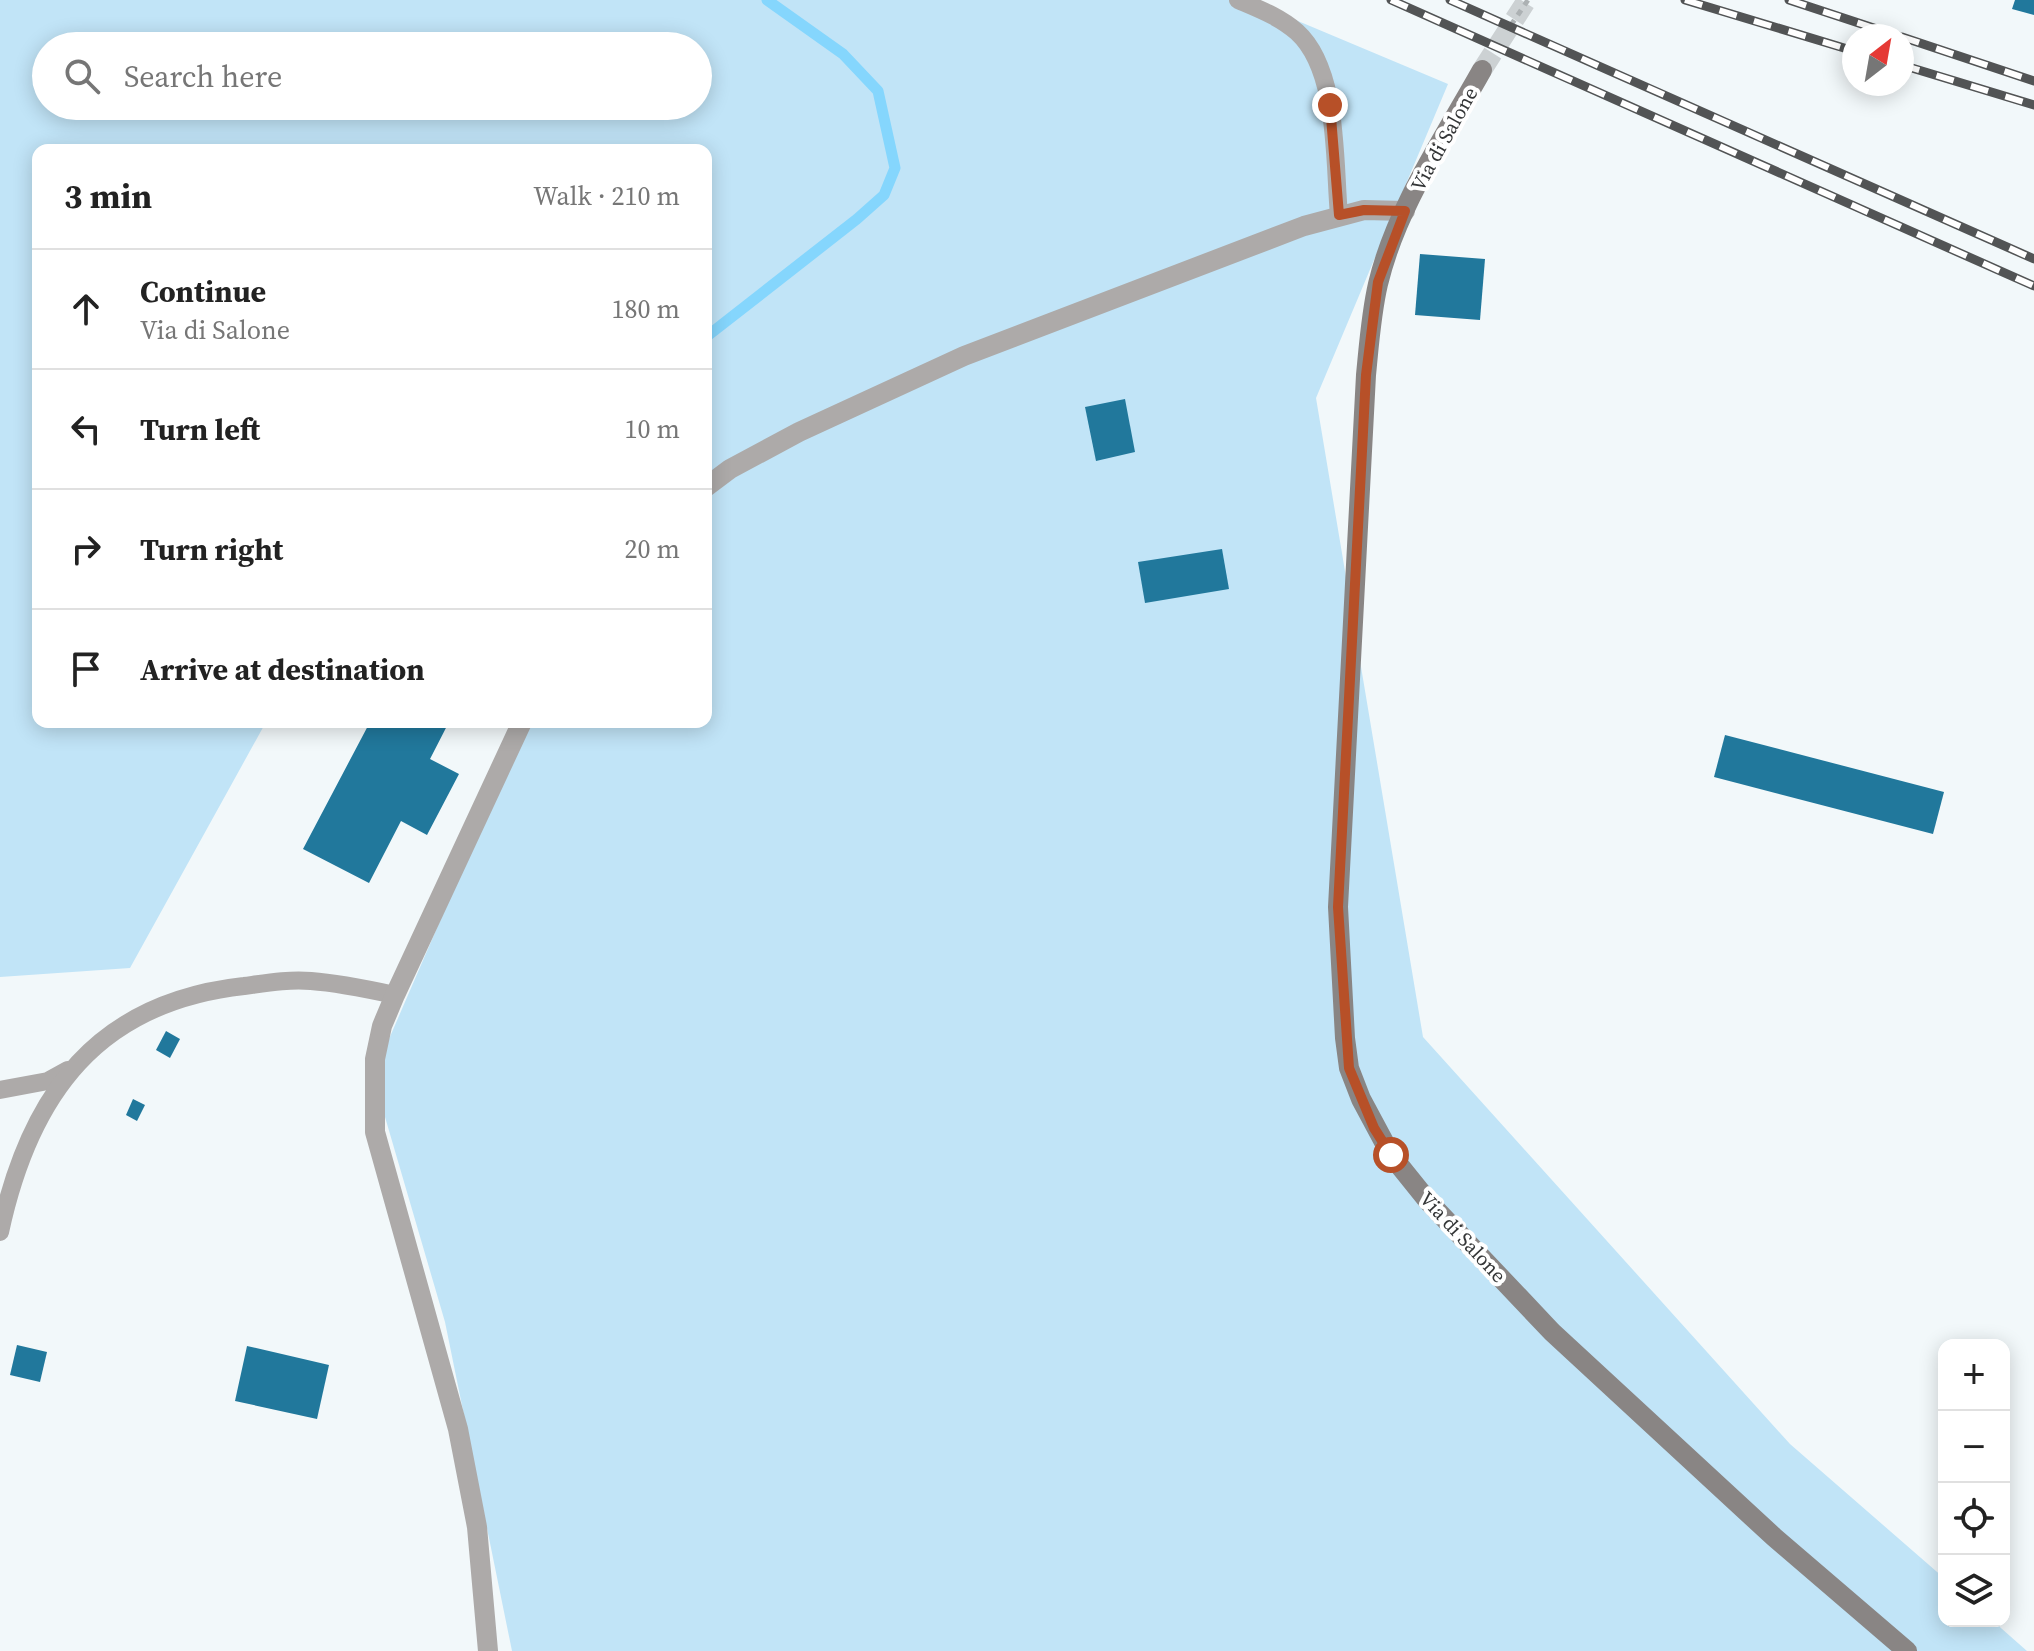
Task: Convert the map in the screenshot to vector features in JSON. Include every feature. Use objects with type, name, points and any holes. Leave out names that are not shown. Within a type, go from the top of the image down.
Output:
[{"type":"street","name":"Via di Salone","points":[[1482,70],[1405,211],[1378,282],[1366,375],[1338,907],[1349,1068],[1374,1128],[1391,1155],[1469,1246],[1563,1342],[1774,1537],[1907,1651]]},
{"type":"street","points":[[712,482],[730,469],[799,432],[964,356],[1339,215],[1364,210],[1405,211]]},
{"type":"street","points":[[488,1651],[477,1527],[458,1429],[375,1132],[375,1059],[382,1026],[395,995],[519,728]]},
{"type":"lane","points":[[1238,0],[1296,32],[1320,66],[1330,105],[1339,215]]},
{"type":"lane","points":[[0,1232],[19,1163],[73,1066],[87,1051],[133,1018],[199,992],[308,981],[395,995]]},
{"type":"lane","points":[[0,1090],[48,1081],[73,1066]]},
{"type":"path","points":[[1511,25],[1528,0]]},
{"type":"shaded area","points":[[0,0],[1248,0],[1448,84],[1316,398],[1423,1037],[1790,1444],[1938,1573],[1938,1627],[2000,1627],[2027,1651],[512,1651],[445,1322],[373,1076],[523,728],[712,728],[712,144],[32,144],[32,728],[263,728],[130,968],[0,977]]},
{"type":"building","points":[[2015,0],[2034,0],[2034,15],[2012,9]]},
{"type":"building","points":[[1420,254],[1485,259],[1480,320],[1415,315]]},
{"type":"building","points":[[1125,399],[1135,452],[1096,461],[1085,407]]},
{"type":"building","points":[[1222,549],[1229,589],[1145,603],[1138,562]]},
{"type":"building","points":[[367,728],[446,728],[430,759],[459,774],[427,835],[401,821],[369,883],[303,849]]},
{"type":"building","points":[[1725,735],[1944,792],[1933,834],[1714,777]]},
{"type":"building","points":[[166,1031],[180,1039],[170,1058],[156,1050]]},
{"type":"building","points":[[133,1099],[145,1105],[137,1121],[126,1115]]},
{"type":"building","points":[[17,1345],[47,1352],[40,1382],[10,1375]]},
{"type":"building","points":[[247,1346],[329,1365],[317,1419],[235,1401]]},
{"type":"waterway","points":[[712,332],[884,195],[895,168],[878,91],[843,54],[767,0]]},
{"type":"tunnel","points":[[1482,70],[1527,0]]},
{"type":"railway","points":[[1391,0],[2034,286]]},
{"type":"railway","points":[[1450,0],[2034,259]]},
{"type":"railway","points":[[1685,0],[1842,47]]},
{"type":"railway","points":[[1789,0],[1862,24]]},
{"type":"railway","points":[[1914,41],[2034,81]]},
{"type":"railway","points":[[1914,69],[2034,105]]},
{"type":"route","points":[[1330,105],[1339,215],[1364,210],[1405,211],[1378,282],[1366,375],[1338,907],[1349,1068],[1374,1128],[1391,1155]]}]
